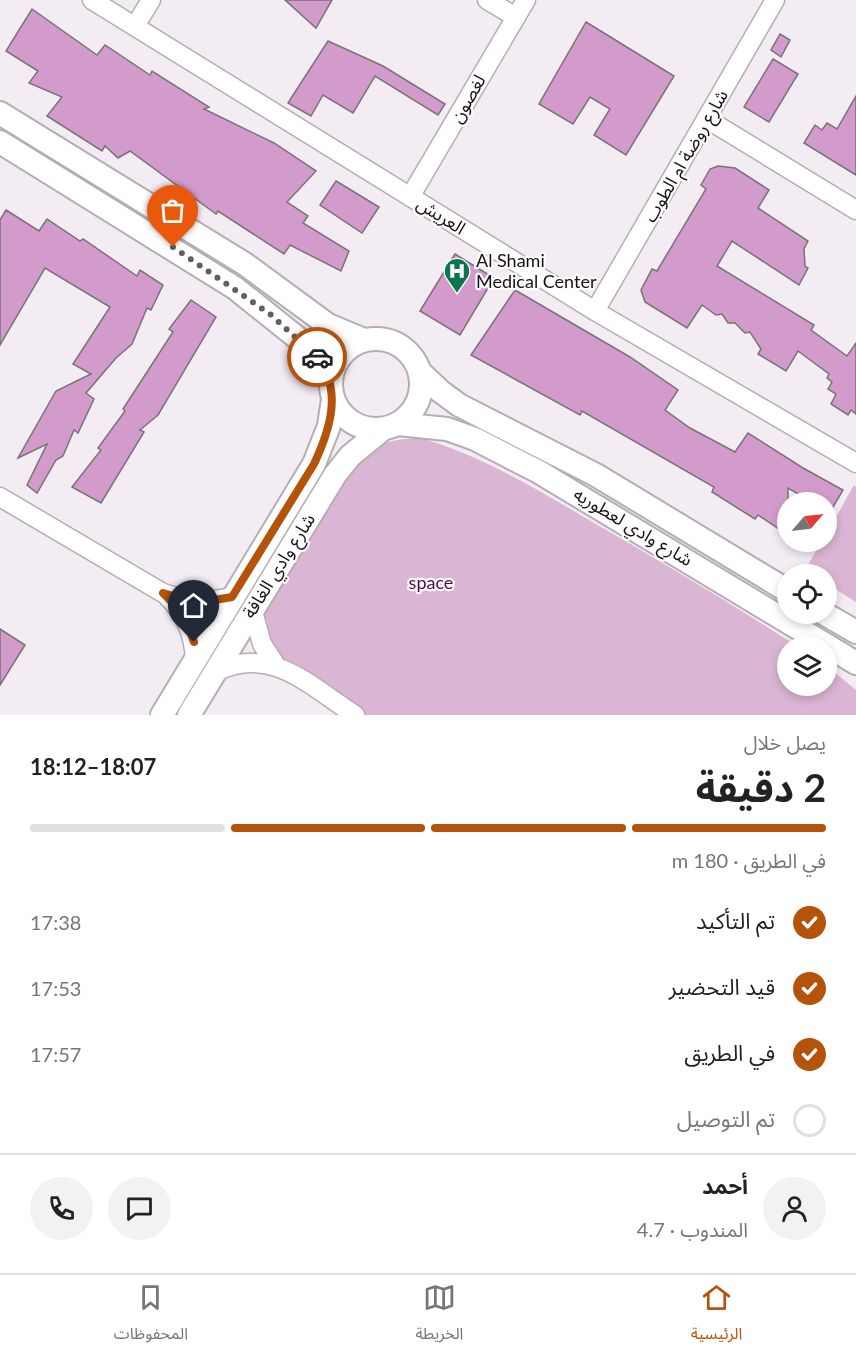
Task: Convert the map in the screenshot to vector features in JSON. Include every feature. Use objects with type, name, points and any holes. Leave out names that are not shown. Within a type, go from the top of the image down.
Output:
[{"type":"street","name":"العريش","points":[[92,0],[595,311],[856,463]]},
{"type":"street","points":[[135,26],[151,0]]},
{"type":"street","points":[[487,0],[516,17]]},
{"type":"street","name":"لغصون","points":[[410,197],[526,0]]},
{"type":"street","name":"شارع روضة ام الطوب","points":[[595,311],[775,0]]},
{"type":"street","points":[[2,113],[245,264],[328,326],[364,340]]},
{"type":"street","points":[[707,119],[856,210]]},
{"type":"street","points":[[0,142],[193,260],[252,301],[310,348],[321,363],[332,391],[341,412],[353,423],[367,428],[390,426],[410,414],[418,402],[421,387],[420,372],[414,359],[404,348],[392,341],[378,338],[364,340],[351,346],[340,356],[333,369],[332,391]]},
{"type":"street","name":"شارع وادي لعطوريه","points":[[420,372],[459,405],[596,475],[777,584]]},
{"type":"street","name":"شارع وادي الغافة","points":[[162,715],[314,464],[328,426],[332,391]]},
{"type":"street","name":"شارع وادي لعطوريه","points":[[390,426],[422,424],[447,429],[475,439],[591,501],[856,663]]},
{"type":"street","name":"شارع وادي الغافة","points":[[189,715],[335,475],[350,456],[390,426]]},
{"type":"street","points":[[0,497],[163,593],[177,606],[188,623],[194,642],[195,662]]},
{"type":"street","points":[[163,593],[197,603],[232,597]]},
{"type":"street","points":[[252,608],[262,644],[275,664],[355,715]]},
{"type":"street","points":[[837,621],[856,632]]},
{"type":"street","points":[[216,672],[244,662],[275,664]]},
{"type":"green space","name":"space","points":[[421,438],[487,463],[668,566],[781,636],[777,636],[777,696],[837,696],[837,674],[856,690],[856,715],[365,715],[279,656],[264,631],[263,612],[312,523],[342,478],[372,449],[396,440]]},
{"type":"green space","points":[[854,485],[856,487],[856,602],[837,590],[837,564],[808,564],[815,552],[837,552],[837,515]]},
{"type":"building","points":[[285,0],[332,0],[316,28]]},
{"type":"building","points":[[32,9],[97,55],[105,45],[150,75],[152,71],[209,107],[204,109],[274,143],[316,171],[287,202],[308,216],[303,223],[349,251],[341,271],[290,245],[284,254],[218,211],[216,214],[130,151],[118,158],[105,146],[102,151],[47,116],[62,97],[29,83],[38,71],[6,51]]},
{"type":"building","points":[[586,22],[674,76],[626,155],[594,135],[610,109],[590,97],[573,124],[539,104]]},
{"type":"building","points":[[780,34],[790,40],[781,57],[771,50]]},
{"type":"building","points":[[328,41],[383,66],[445,104],[438,115],[375,76],[353,113],[323,95],[311,116],[288,103]]},
{"type":"building","points":[[773,59],[798,74],[769,122],[744,107]]},
{"type":"building","points":[[856,96],[856,175],[804,143],[815,125],[822,130],[827,123],[837,129]]},
{"type":"building","points":[[718,166],[735,168],[769,190],[758,208],[808,241],[804,249],[805,266],[808,268],[799,285],[732,241],[717,266],[814,325],[811,330],[847,356],[856,343],[856,414],[851,410],[848,415],[831,404],[836,394],[828,389],[832,382],[827,378],[829,374],[798,351],[786,371],[758,354],[761,349],[750,332],[745,333],[735,323],[728,323],[722,314],[716,315],[702,305],[687,328],[645,302],[641,290],[652,269],[657,271],[706,189],[701,185],[710,169]]},
{"type":"building","points":[[336,181],[379,207],[362,233],[320,205]]},
{"type":"building","points":[[6,210],[39,231],[47,219],[80,241],[83,239],[137,276],[140,270],[163,285],[151,310],[147,308],[132,344],[116,358],[86,393],[94,399],[78,433],[74,430],[63,456],[56,460],[37,493],[27,485],[47,444],[18,458],[56,391],[91,374],[73,364],[110,307],[45,268],[0,345],[0,220]]},
{"type":"building","name":"Al Shami Medical Center","points":[[455,254],[494,278],[460,335],[420,311]]},
{"type":"building","points":[[515,290],[630,357],[678,390],[665,410],[690,428],[735,452],[748,433],[843,490],[837,500],[837,492],[795,492],[788,488],[788,492],[777,492],[777,528],[758,515],[755,519],[712,492],[714,487],[582,411],[580,415],[471,355]]},
{"type":"building","points":[[191,300],[216,317],[158,415],[140,430],[144,432],[101,503],[72,487],[101,450],[98,448],[125,411],[123,409],[173,332],[169,329]]},
{"type":"building","points":[[0,629],[25,645],[0,685]]},
{"type":"way so far","points":[[173,247],[270,314],[310,348],[317,357]]},
{"type":"place","name":"Al Shami Medical Center","points":[[457,294]]},
{"type":"route","points":[[194,642],[188,623],[177,606],[163,593],[179,600],[197,603],[214,602],[232,597],[314,464],[323,444],[333,399],[331,383],[317,357]]}]
